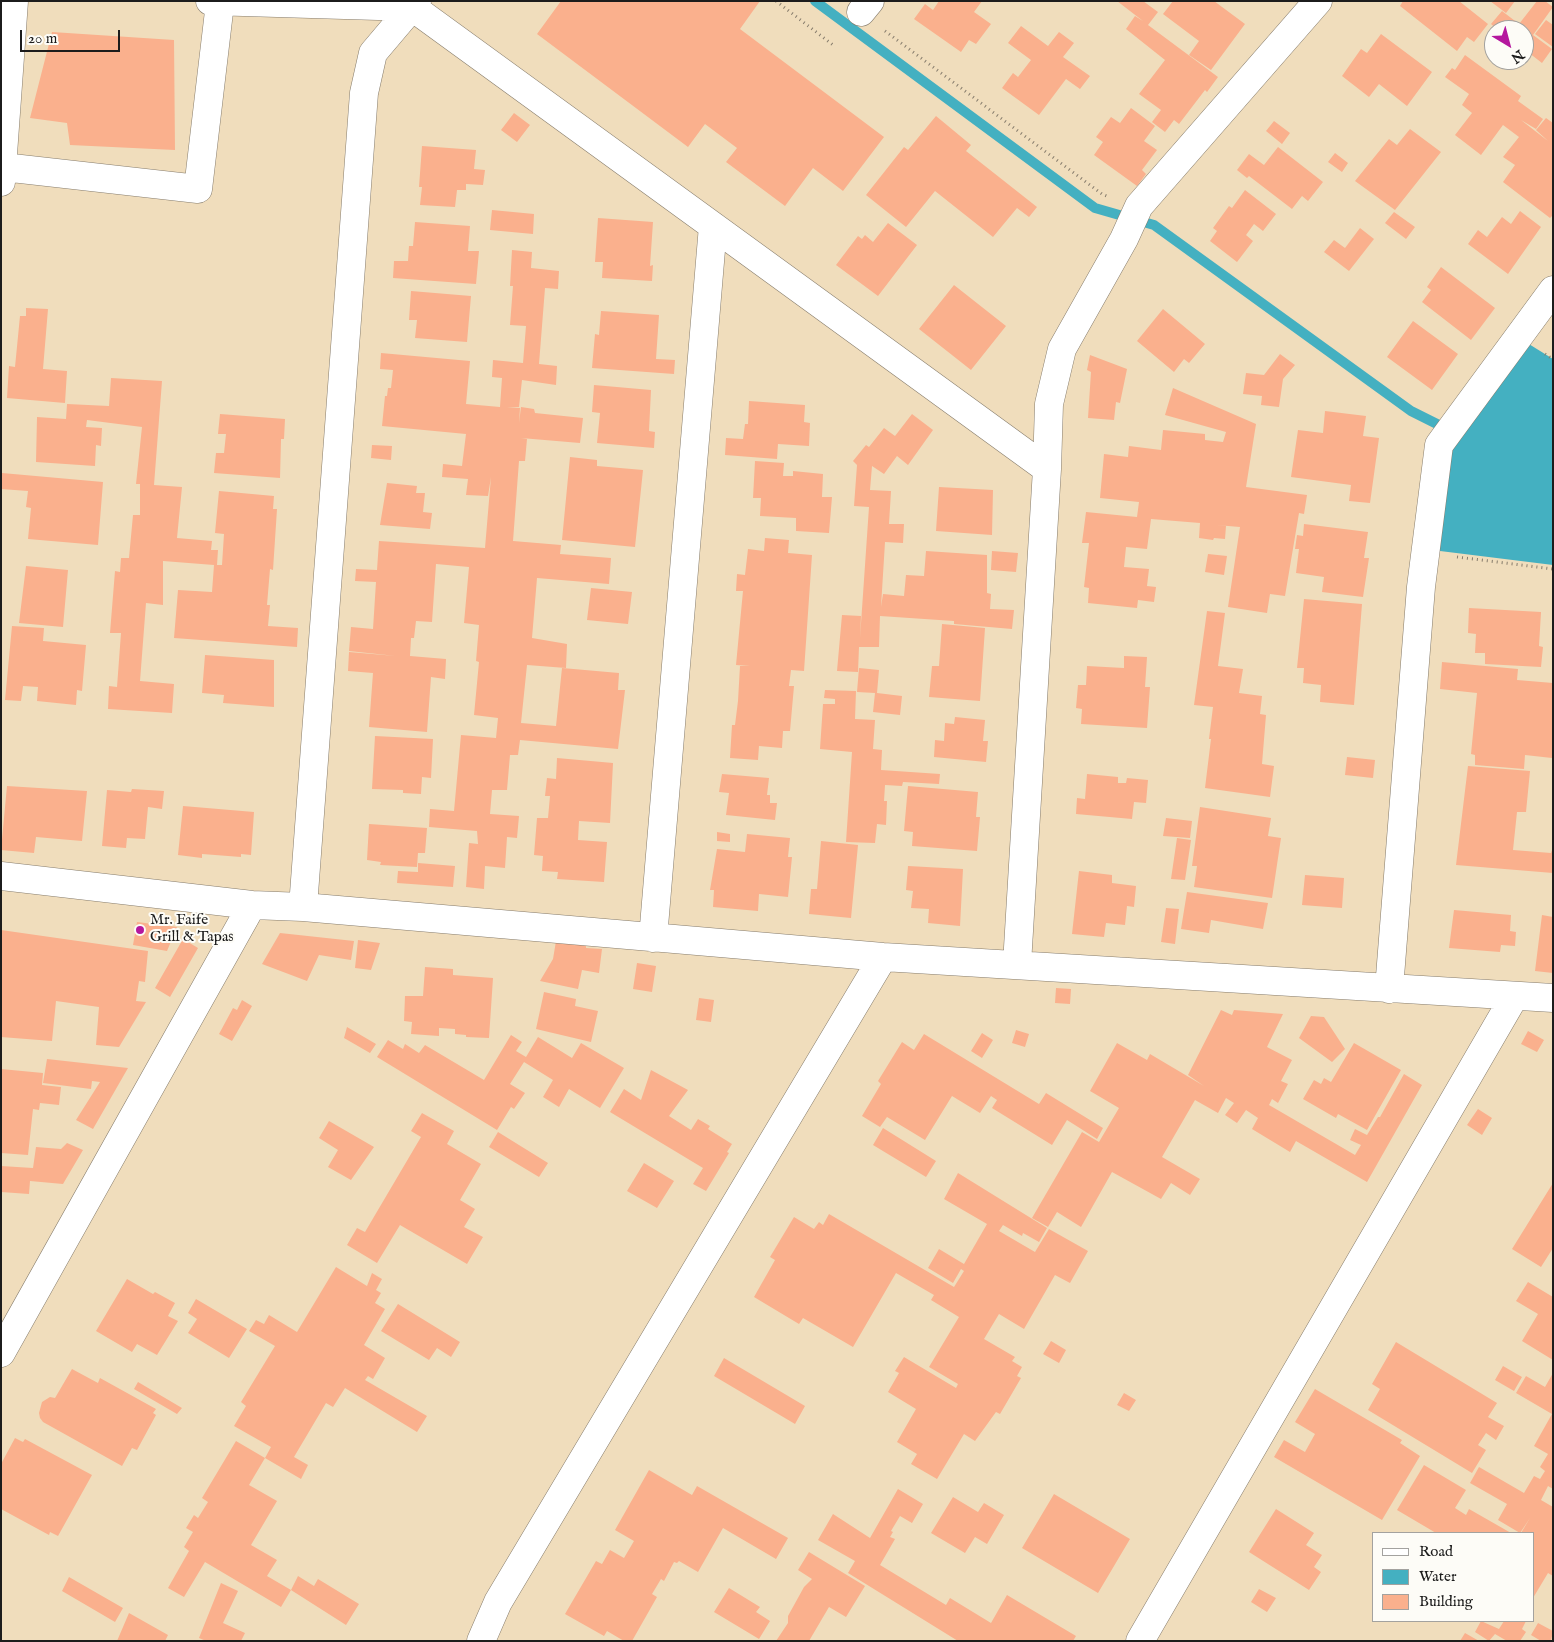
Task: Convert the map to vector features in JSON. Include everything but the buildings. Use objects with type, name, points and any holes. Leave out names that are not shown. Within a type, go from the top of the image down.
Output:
[{"type":"street","points":[[14,1],[2,174],[198,189],[215,2],[414,4],[713,226],[1047,469]]},
{"type":"street","points":[[1017,964],[1047,469],[1049,404],[1062,349],[1124,239],[1139,206],[1318,1]]},
{"type":"street","points":[[303,907],[364,93],[373,53],[414,4]]},
{"type":"street","points":[[653,938],[713,226]]},
{"type":"street","points":[[1389,989],[1426,554],[1439,445],[1553,290]]},
{"type":"street","points":[[1,876],[252,905],[303,907],[883,957],[1553,998]]},
{"type":"street","points":[[1,1353],[252,905]]},
{"type":"street","points":[[481,1641],[498,1602],[883,957]]},
{"type":"street","points":[[1140,1641],[1514,997]]},
{"type":"path","points":[[776,1],[833,45]]},
{"type":"path","points":[[865,7],[1102,194],[1139,206]]},
{"type":"path","points":[[1426,554],[1553,569]]},
{"type":"water","points":[[1524,341],[1553,359],[1553,565],[1432,550],[1446,449]]},
{"type":"waterway","points":[[815,1],[1095,208],[1154,225],[1411,411],[1449,430]]},
{"type":"place","name":"Mr. Faife Grill & Tapas","points":[[140,930]]}]
